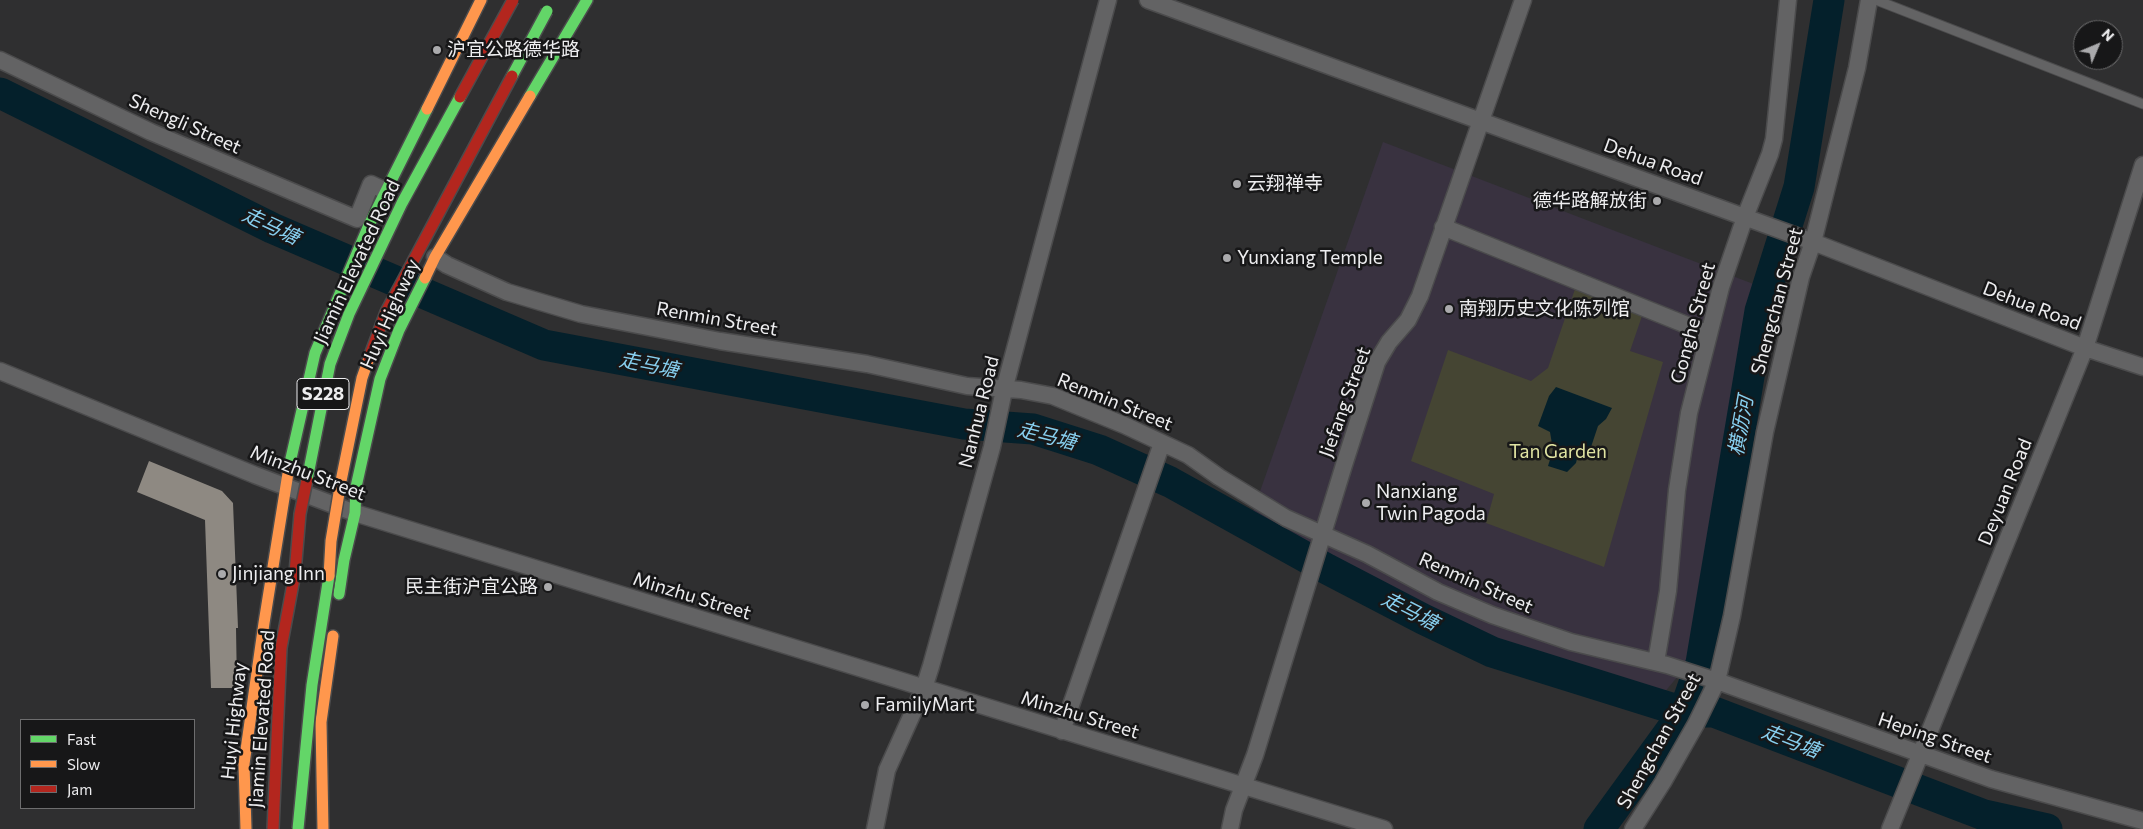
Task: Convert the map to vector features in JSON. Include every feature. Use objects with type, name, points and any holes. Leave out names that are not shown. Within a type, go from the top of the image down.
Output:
[{"type":"main road","name":"Huyi Highway","points":[[246,829],[244,764],[264,623],[291,457],[315,353],[386,191],[481,0]]},
{"type":"main road","name":"Jiamin Elevated Road","points":[[273,829],[281,648],[295,573],[300,514],[330,364],[348,314],[402,203],[513,0]]},
{"type":"main road","name":"Huyi Highway","points":[[337,607],[344,560],[355,513],[356,487],[380,379],[431,264],[587,0]]},
{"type":"main road","name":"S228","points":[[298,829],[312,685],[329,585],[332,541],[341,481],[362,378],[386,312],[547,11]]},
{"type":"main road","points":[[323,829],[321,722],[334,626]]},
{"type":"street","name":"Nanhua Road","points":[[875,829],[887,770],[924,688],[992,447],[1004,390],[1108,0]]},
{"type":"street","name":"Dehua Road","points":[[1148,0],[1813,242],[2085,348],[2143,367]]},
{"type":"street","name":"Jiefang Street","points":[[1230,829],[1234,810],[1256,755],[1322,535],[1377,362],[1414,310],[1523,0]]},
{"type":"street","name":"Gonghe Street","points":[[1656,662],[1672,565],[1681,462],[1690,413],[1714,310],[1744,218],[1770,154],[1774,139],[1788,0]]},
{"type":"street","name":"Shengchan Street","points":[[1633,829],[1663,782],[1708,700],[1710,679],[1732,616],[1765,432],[1801,277],[1813,242],[1857,68],[1869,0]]},
{"type":"street","name":"Shengli Street","points":[[0,60],[152,132],[357,219],[371,184],[386,191]]},
{"type":"street","name":"Deyuan Road","points":[[1890,829],[2085,348],[2143,165]]},
{"type":"street","points":[[1443,227],[1709,334]]},
{"type":"street","name":"Renmin Street","points":[[431,264],[454,269],[507,292],[580,314],[720,341],[867,364],[940,381],[1004,390],[1021,390],[1053,396],[1078,405],[1188,455],[1219,477],[1286,518],[1367,554],[1445,595],[1500,618],[1571,642],[1656,662],[1710,679]]},
{"type":"street","name":"Minzhu Street","points":[[0,371],[286,488],[355,513],[1384,829]]},
{"type":"street","points":[[1062,731],[1162,443]]},
{"type":"street","name":"Heping Street","points":[[1710,679],[1991,779],[2143,821]]},
{"type":"lane","points":[[1876,0],[2143,104]]},
{"type":"shaded area","points":[[1383,142],[1756,285],[1689,663],[1663,694],[1581,693],[1353,574],[1251,517]]},
{"type":"green space","name":"Tan Garden","points":[[1575,289],[1642,316],[1630,351],[1663,362],[1604,567],[1486,523],[1494,494],[1411,461],[1448,350],[1531,381],[1548,368]]},
{"type":"water","points":[[1556,387],[1612,408],[1606,419],[1598,426],[1590,450],[1579,450],[1576,463],[1567,472],[1548,466],[1553,450],[1550,432],[1538,426],[1549,396]]},
{"type":"building","name":"Jinjiang Inn","points":[[149,461],[222,491],[233,503],[238,628],[236,628],[237,688],[211,688],[205,520],[137,492]]},
{"type":"waterway","name":"横沥河","points":[[1599,829],[1684,712],[1701,663],[1760,311],[1799,187],[1829,0]]},
{"type":"waterway","name":"走马塘","points":[[0,93],[272,228],[544,345],[964,424],[1033,429],[1099,450],[1170,482],[1327,569],[1423,619],[1492,652],[1684,712],[1714,712],[1984,815],[2047,829]]},
{"type":"traffic: fast","points":[[530,96],[587,0]]},
{"type":"traffic: fast","points":[[512,76],[547,11]]},
{"type":"traffic: fast","points":[[307,480],[330,364],[349,314],[402,203],[460,97]]},
{"type":"traffic: fast","points":[[289,467],[315,353],[369,225],[427,109]]},
{"type":"traffic: fast","points":[[339,594],[344,560],[355,513],[356,487],[380,379],[399,330],[425,278]]},
{"type":"traffic: fast","points":[[298,829],[312,685],[329,576]]},
{"type":"traffic: slow","points":[[427,109],[481,0]]},
{"type":"traffic: slow","points":[[425,278],[435,257],[530,96]]},
{"type":"traffic: slow","points":[[329,576],[331,541],[341,481],[362,378],[369,358]]},
{"type":"traffic: slow","points":[[246,829],[244,764],[289,467]]},
{"type":"traffic: slow","points":[[323,829],[321,722],[333,636]]},
{"type":"traffic: jam","points":[[460,97],[513,0]]},
{"type":"traffic: jam","points":[[369,358],[386,312],[512,76]]},
{"type":"traffic: jam","points":[[273,829],[281,648],[295,573],[300,514],[307,480]]},
{"type":"place","name":"沪宜公路德华路","points":[[437,50]]},
{"type":"place","name":"云翔禅寺","points":[[1237,184]]},
{"type":"place","name":"德华路解放街","points":[[1657,201]]},
{"type":"place","name":"Yunxiang Temple","points":[[1227,258]]},
{"type":"place","name":"南翔历史文化陈列馆","points":[[1449,309]]},
{"type":"place","name":"Nanxiang Twin Pagoda","points":[[1366,503]]},
{"type":"place","name":"Jinjiang Inn","points":[[222,574]]},
{"type":"place","name":"民主街沪宜公路","points":[[548,587]]},
{"type":"place","name":"FamilyMart","points":[[865,705]]}]
